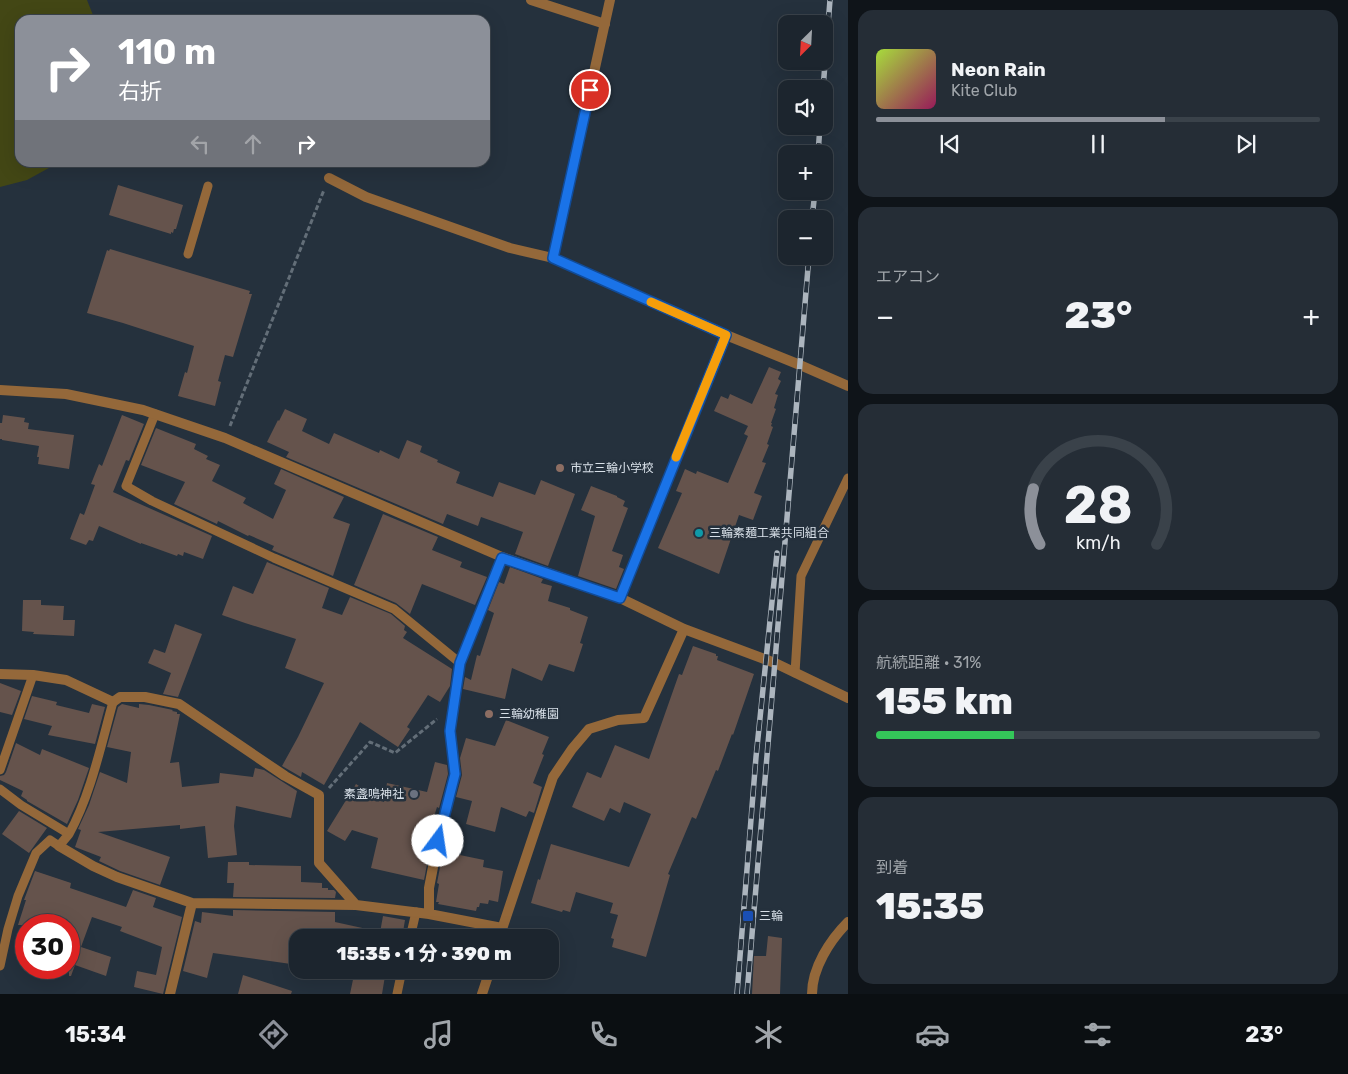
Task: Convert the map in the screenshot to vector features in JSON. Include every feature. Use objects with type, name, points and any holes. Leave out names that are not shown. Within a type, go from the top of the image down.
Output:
[{"type":"street","points":[[531,0],[605,24]]},
{"type":"street","points":[[553,258],[610,0]]},
{"type":"street","points":[[329,178],[375,200],[510,248],[553,258],[726,335],[848,386]]},
{"type":"street","points":[[620,598],[726,335]]},
{"type":"street","points":[[0,390],[66,394],[143,410],[225,438],[502,558],[620,598],[684,628],[775,663],[848,698]]},
{"type":"street","points":[[429,914],[429,888],[438,841],[455,774],[450,731],[460,663],[502,558]]},
{"type":"street","points":[[502,929],[553,776],[589,729],[618,720],[644,718],[684,628]]},
{"type":"street","points":[[0,674],[33,675],[66,680],[113,702],[120,697],[145,697],[179,704],[285,776],[319,795],[318,863],[356,904]]},
{"type":"street","points":[[59,846],[93,866],[117,877],[192,902],[356,904],[429,914],[486,929]]},
{"type":"street","points":[[170,994],[192,902]]},
{"type":"street","points":[[812,994],[815,970],[836,933],[848,922]]},
{"type":"street","points":[[482,994],[487,979]]},
{"type":"lane","points":[[188,254],[208,186]]},
{"type":"lane","points":[[155,414],[126,486],[152,501],[274,558],[394,609],[460,663]]},
{"type":"lane","points":[[796,673],[802,576],[848,478]]},
{"type":"lane","points":[[0,770],[33,675]]},
{"type":"lane","points":[[0,966],[4,927],[36,853],[50,840],[59,846],[69,834],[78,818],[113,702]]},
{"type":"lane","points":[[0,789],[21,805],[69,834]]},
{"type":"lane","points":[[412,929],[416,912]]},
{"type":"lane","points":[[397,994],[400,979]]},
{"type":"path","points":[[225,438],[329,178]]},
{"type":"path","points":[[319,800],[370,742],[395,753],[454,706]]},
{"type":"green space","points":[[0,0],[87,0],[93,15],[15,15],[15,167],[51,167],[27,180],[0,187]]},
{"type":"building","points":[[118,185],[183,205],[173,233],[171,232],[171,234],[109,215]]},
{"type":"building","points":[[110,249],[250,291],[249,294],[252,294],[233,357],[225,355],[218,381],[221,382],[215,406],[178,396],[185,372],[187,373],[194,346],[87,313],[107,250],[109,251]]},
{"type":"building","points":[[769,367],[781,372],[778,379],[781,381],[775,394],[778,395],[771,423],[773,427],[767,444],[769,445],[762,462],[766,463],[754,493],[762,496],[753,520],[739,515],[719,574],[658,548],[682,493],[676,491],[685,469],[696,474],[697,471],[728,483],[748,436],[744,434],[748,426],[714,411],[721,396],[728,399],[730,394],[752,404]]},
{"type":"building","points":[[285,409],[307,419],[302,431],[329,444],[334,433],[379,453],[380,450],[399,459],[407,440],[422,446],[420,452],[460,472],[456,483],[493,497],[499,482],[535,495],[541,480],[575,494],[548,566],[515,554],[523,532],[481,517],[478,526],[447,514],[443,524],[286,457],[289,452],[267,442]]},
{"type":"building","points":[[3,415],[25,418],[24,422],[29,423],[28,429],[74,435],[69,469],[38,464],[39,446],[0,439],[0,423],[2,423]]},
{"type":"building","points":[[122,415],[144,424],[129,461],[126,460],[113,492],[212,536],[203,559],[184,552],[183,556],[178,554],[177,556],[141,544],[99,526],[93,541],[89,540],[86,545],[70,539],[80,513],[84,515],[95,485],[91,484],[99,464],[102,466]]},
{"type":"building","points":[[156,428],[196,444],[194,449],[208,456],[206,459],[220,465],[212,481],[246,498],[243,503],[273,519],[286,490],[274,484],[281,469],[344,497],[333,518],[350,524],[333,576],[272,550],[274,546],[218,521],[217,524],[174,504],[185,482],[141,465]]},
{"type":"building","points":[[591,486],[617,496],[625,501],[623,506],[628,508],[612,551],[623,555],[619,567],[624,569],[616,589],[578,576],[595,516],[581,510]]},
{"type":"building","points":[[383,514],[438,537],[432,550],[462,562],[460,567],[487,577],[475,605],[422,584],[410,614],[396,603],[354,585]]},
{"type":"building","points":[[267,562],[329,588],[322,608],[342,615],[350,597],[391,614],[405,626],[404,630],[407,632],[403,638],[452,669],[450,686],[440,702],[428,695],[407,727],[410,729],[398,747],[360,722],[324,785],[302,772],[301,777],[282,766],[324,683],[285,668],[296,639],[222,615],[233,586],[253,594]]},
{"type":"building","points":[[510,567],[543,579],[541,583],[552,586],[548,601],[570,608],[570,610],[588,617],[580,643],[583,644],[574,672],[549,664],[542,681],[512,668],[505,699],[463,689],[465,677],[471,680],[477,655],[480,656],[494,613],[488,610],[499,582],[504,584]]},
{"type":"building","points":[[23,600],[41,600],[41,605],[64,606],[63,620],[75,620],[74,636],[33,634],[34,632],[22,631]]},
{"type":"building","points":[[175,624],[202,634],[178,697],[163,694],[171,673],[148,663],[154,649],[165,653]]},
{"type":"building","points":[[693,646],[716,654],[718,656],[717,660],[754,674],[733,735],[718,771],[716,770],[696,819],[692,817],[668,874],[670,875],[646,957],[612,947],[614,939],[611,938],[618,915],[610,913],[613,903],[576,892],[570,912],[563,910],[562,912],[531,903],[551,844],[629,867],[651,814],[624,802],[620,813],[610,808],[604,821],[572,807],[587,772],[601,778],[615,745],[649,759],[679,674],[682,675]]},
{"type":"building","points":[[0,683],[21,691],[12,715],[0,712]]},
{"type":"building","points":[[32,696],[57,702],[56,705],[89,713],[92,704],[105,707],[95,744],[48,735],[52,726],[24,719]]},
{"type":"building","points":[[122,704],[139,708],[139,704],[149,705],[173,710],[180,714],[170,763],[179,762],[182,787],[219,783],[220,773],[253,777],[255,768],[264,770],[297,791],[291,818],[236,806],[234,826],[237,855],[208,858],[205,826],[180,829],[180,825],[98,832],[170,857],[160,885],[120,871],[99,861],[101,857],[75,847],[81,830],[78,829],[89,805],[100,772],[127,783],[131,752],[107,747],[118,707]]},
{"type":"building","points":[[506,720],[549,737],[533,783],[542,787],[534,813],[529,811],[526,817],[501,807],[495,832],[466,824],[472,801],[456,797],[462,775],[460,758],[466,738],[495,746]]},
{"type":"building","points":[[16,743],[40,755],[42,749],[89,768],[67,824],[27,801],[21,796],[23,791],[0,780],[0,776],[6,772]]},
{"type":"building","points":[[435,762],[447,765],[448,774],[439,808],[437,807],[426,842],[431,843],[424,880],[371,868],[378,838],[352,830],[345,841],[327,831],[356,784],[384,802],[387,783],[427,792]]},
{"type":"building","points":[[19,811],[47,828],[29,853],[2,834]]},
{"type":"building","points":[[444,846],[456,848],[455,854],[484,860],[483,867],[503,871],[498,902],[489,900],[488,904],[480,903],[476,911],[438,904],[439,902],[436,902],[439,884],[437,883]]},
{"type":"building","points":[[228,862],[249,862],[249,865],[301,866],[301,882],[322,883],[322,888],[328,888],[328,890],[336,892],[335,898],[233,897],[234,883],[227,883]]},
{"type":"building","points":[[35,871],[71,883],[70,888],[126,907],[133,890],[156,898],[153,907],[182,917],[163,994],[134,987],[137,971],[156,975],[162,947],[120,931],[122,927],[92,917],[81,947],[111,957],[106,976],[80,967],[80,914],[22,914],[26,900],[24,900]]},
{"type":"building","points":[[233,910],[335,912],[335,922],[367,929],[289,929],[289,964],[213,953],[207,978],[183,971],[195,921],[201,923],[202,912],[233,916]]},
{"type":"building","points":[[383,916],[405,920],[404,929],[381,929]]},
{"type":"building","points":[[768,936],[782,938],[780,994],[752,994],[754,956],[766,956]]},
{"type":"building","points":[[243,975],[292,991],[291,994],[238,994]]},
{"type":"building","points":[[353,979],[384,979],[382,994],[350,994]]},
{"type":"railway","points":[[824,80],[830,0]]},
{"type":"railway","points":[[819,135],[819,145]]},
{"type":"railway","points":[[813,210],[814,200]]},
{"type":"railway","points":[[747,994],[808,265]]},
{"type":"railway","points":[[737,994],[756,757],[777,553]]},
{"type":"slow traffic","points":[[651,302],[726,335],[676,457]]},
{"type":"place","name":"市立三輪小学校","points":[[560,468]]},
{"type":"place","name":"三輪素麺工業共同組合","points":[[699,533]]},
{"type":"place","name":"三輪幼稚園","points":[[489,714]]},
{"type":"place","name":"素盞鳴神社","points":[[414,794]]},
{"type":"place","name":"三輪","points":[[748,916]]},
{"type":"route","points":[[438,841],[455,774],[450,731],[460,663],[502,558],[620,598],[726,335],[553,258],[590,90]]}]
